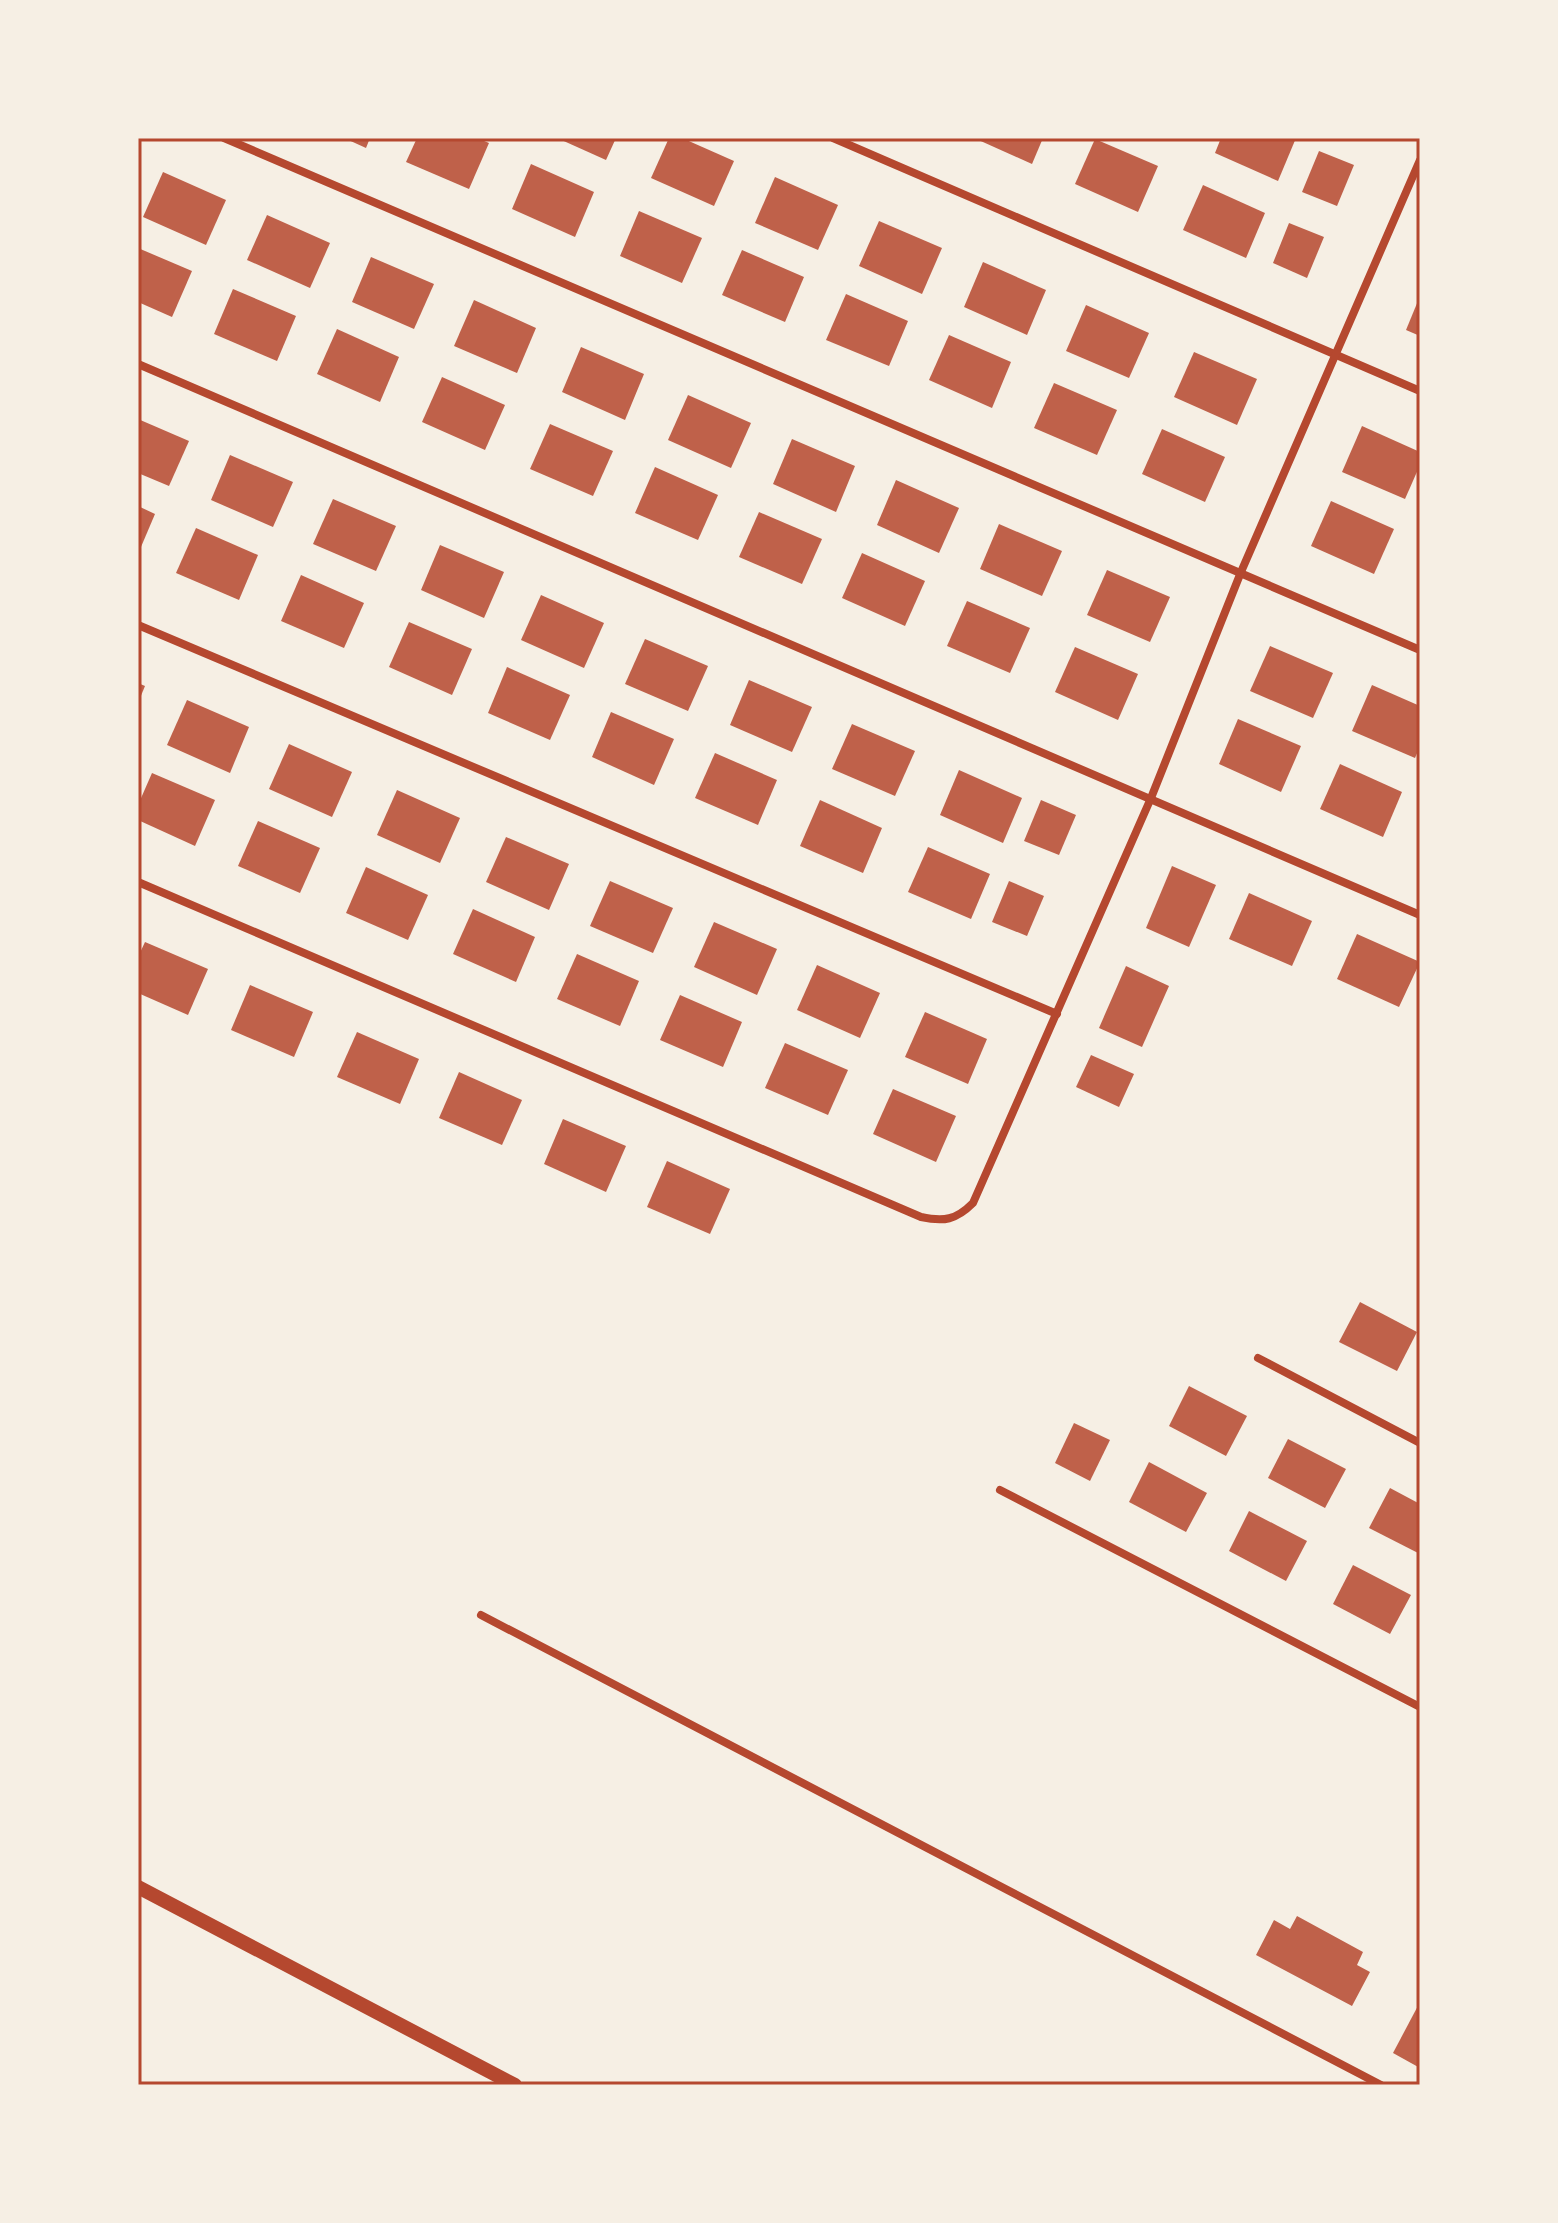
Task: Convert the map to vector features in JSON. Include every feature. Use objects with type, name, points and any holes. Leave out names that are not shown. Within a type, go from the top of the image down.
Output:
[{"type":"street","points":[[224,138],[1420,650]]},
{"type":"street","points":[[833,138],[1420,391]]},
{"type":"street","points":[[138,882],[921,1217],[941,1221],[959,1216],[973,1203],[1057,1014],[1151,798],[1241,572],[1420,160]]},
{"type":"street","points":[[138,364],[1420,915]]},
{"type":"street","points":[[138,625],[1057,1014]]},
{"type":"street","points":[[1258,1358],[1420,1443]]},
{"type":"street","points":[[1000,1490],[1420,1707]]},
{"type":"street","points":[[481,1615],[1381,2085]]},
{"type":"street","points":[[138,1887],[515,2085]]},
{"type":"building","points":[[344,138],[370,138],[366,148]]},
{"type":"building","points":[[417,138],[477,138],[489,143],[469,189],[406,162]]},
{"type":"building","points":[[557,138],[616,138],[606,160]]},
{"type":"building","points":[[669,138],[682,138],[734,161],[714,206],[651,178]]},
{"type":"building","points":[[974,138],[1043,138],[1032,164]]},
{"type":"building","points":[[1221,138],[1296,138],[1278,181],[1215,153]]},
{"type":"building","points":[[1095,139],[1158,166],[1138,212],[1075,184]]},
{"type":"building","points":[[1319,151],[1354,165],[1337,206],[1302,192]]},
{"type":"building","points":[[531,164],[594,192],[575,237],[512,209]]},
{"type":"building","points":[[163,172],[226,200],[206,245],[143,217]]},
{"type":"building","points":[[775,177],[838,205],[818,250],[755,223]]},
{"type":"building","points":[[1203,185],[1265,213],[1246,258],[1183,230]]},
{"type":"building","points":[[639,211],[702,238],[682,283],[620,256]]},
{"type":"building","points":[[267,215],[330,243],[310,288],[247,260]]},
{"type":"building","points":[[879,221],[942,248],[922,294],[859,266]]},
{"type":"building","points":[[1289,223],[1324,237],[1307,278],[1273,263]]},
{"type":"building","points":[[138,248],[192,271],[172,317],[138,302]]},
{"type":"building","points":[[742,250],[804,277],[785,322],[722,295]]},
{"type":"building","points":[[371,257],[434,284],[414,329],[352,302]]},
{"type":"building","points":[[983,262],[1046,290],[1027,335],[964,307]]},
{"type":"building","points":[[233,289],[296,316],[277,361],[214,334]]},
{"type":"building","points":[[846,294],[908,321],[889,366],[826,340]]},
{"type":"building","points":[[1420,296],[1420,336],[1406,330]]},
{"type":"building","points":[[474,300],[536,328],[517,373],[454,346]]},
{"type":"building","points":[[1086,305],[1149,333],[1129,378],[1066,351]]},
{"type":"building","points":[[337,329],[399,357],[380,402],[317,374]]},
{"type":"building","points":[[949,335],[1011,362],[992,408],[929,380]]},
{"type":"building","points":[[581,347],[644,374],[625,420],[562,392]]},
{"type":"building","points":[[1194,352],[1257,379],[1237,425],[1174,397]]},
{"type":"building","points":[[442,377],[505,405],[485,450],[422,422]]},
{"type":"building","points":[[1054,383],[1117,410],[1097,455],[1034,428]]},
{"type":"building","points":[[688,395],[751,423],[731,468],[668,440]]},
{"type":"building","points":[[138,419],[189,441],[169,486],[138,473]]},
{"type":"building","points":[[550,424],[613,451],[593,496],[530,469]]},
{"type":"building","points":[[1362,426],[1420,452],[1420,465],[1405,499],[1342,472]]},
{"type":"building","points":[[1162,429],[1225,457],[1205,502],[1142,474]]},
{"type":"building","points":[[792,439],[855,466],[836,512],[773,484]]},
{"type":"building","points":[[230,455],[293,482],[273,527],[211,500]]},
{"type":"building","points":[[655,467],[718,495],[698,540],[635,513]]},
{"type":"building","points":[[896,480],[959,508],[939,553],[877,525]]},
{"type":"building","points":[[333,499],[396,526],[376,571],[313,544]]},
{"type":"building","points":[[1331,501],[1394,529],[1374,574],[1311,546]]},
{"type":"building","points":[[138,506],[155,514],[138,554]]},
{"type":"building","points":[[759,512],[822,539],[802,584],[739,557]]},
{"type":"building","points":[[999,524],[1062,551],[1042,596],[980,569]]},
{"type":"building","points":[[196,528],[258,555],[239,600],[176,573]]},
{"type":"building","points":[[440,545],[504,572],[484,618],[421,590]]},
{"type":"building","points":[[862,553],[925,581],[905,626],[842,598]]},
{"type":"building","points":[[1107,570],[1170,597],[1150,642],[1087,615]]},
{"type":"building","points":[[301,575],[364,603],[344,648],[281,621]]},
{"type":"building","points":[[541,595],[604,623],[584,668],[521,640]]},
{"type":"building","points":[[967,601],[1030,628],[1010,673],[947,646]]},
{"type":"building","points":[[409,622],[472,649],[452,695],[389,667]]},
{"type":"building","points":[[645,639],[708,666],[688,711],[625,684]]},
{"type":"building","points":[[1270,646],[1333,673],[1313,718],[1250,691]]},
{"type":"building","points":[[1075,647],[1138,674],[1118,720],[1055,692]]},
{"type":"building","points":[[507,667],[570,695],[550,740],[488,713]]},
{"type":"building","points":[[749,680],[812,707],[792,752],[730,725]]},
{"type":"building","points":[[138,683],[145,686],[138,703]]},
{"type":"building","points":[[1372,685],[1420,706],[1420,746],[1415,758],[1352,731]]},
{"type":"building","points":[[187,700],[249,727],[230,773],[167,745]]},
{"type":"building","points":[[611,712],[674,739],[654,785],[592,757]]},
{"type":"building","points":[[1238,719],[1301,746],[1281,792],[1219,764]]},
{"type":"building","points":[[852,724],[915,751],[895,796],[832,769]]},
{"type":"building","points":[[289,744],[352,772],[332,817],[269,789]]},
{"type":"building","points":[[715,753],[777,780],[758,825],[695,798]]},
{"type":"building","points":[[1340,764],[1402,792],[1383,837],[1320,809]]},
{"type":"building","points":[[959,770],[1022,798],[1003,843],[940,815]]},
{"type":"building","points":[[152,773],[215,800],[195,846],[138,820],[138,805]]},
{"type":"building","points":[[397,790],[460,818],[440,863],[377,835]]},
{"type":"building","points":[[820,800],[882,828],[863,873],[800,846]]},
{"type":"building","points":[[1041,800],[1076,815],[1059,855],[1024,841]]},
{"type":"building","points":[[258,821],[320,848],[300,893],[238,866]]},
{"type":"building","points":[[506,837],[569,864],[549,910],[486,882]]},
{"type":"building","points":[[928,847],[990,874],[971,919],[908,892]]},
{"type":"building","points":[[1172,866],[1216,885],[1189,947],[1146,928]]},
{"type":"building","points":[[366,867],[428,895],[408,940],[346,913]]},
{"type":"building","points":[[610,881],[673,908],[653,953],[590,926]]},
{"type":"building","points":[[1009,881],[1044,896],[1027,936],[992,922]]},
{"type":"building","points":[[1249,893],[1312,921],[1292,966],[1229,939]]},
{"type":"building","points":[[473,909],[535,937],[516,982],[453,954]]},
{"type":"building","points":[[714,922],[777,949],[757,995],[694,967]]},
{"type":"building","points":[[1357,934],[1420,962],[1399,1007],[1337,979]]},
{"type":"building","points":[[145,942],[208,969],[188,1015],[138,993],[138,957]]},
{"type":"building","points":[[577,954],[639,981],[620,1026],[557,999]]},
{"type":"building","points":[[817,965],[880,993],[860,1038],[797,1010]]},
{"type":"building","points":[[1126,966],[1169,986],[1142,1047],[1099,1028]]},
{"type":"building","points":[[250,985],[313,1012],[294,1057],[231,1030]]},
{"type":"building","points":[[680,995],[742,1022],[723,1067],[660,1040]]},
{"type":"building","points":[[925,1012],[987,1039],[968,1084],[905,1057]]},
{"type":"building","points":[[357,1032],[419,1059],[400,1104],[337,1077]]},
{"type":"building","points":[[785,1043],[848,1070],[828,1115],[765,1088]]},
{"type":"building","points":[[1091,1055],[1134,1074],[1119,1107],[1076,1087]]},
{"type":"building","points":[[459,1072],[522,1100],[502,1145],[439,1118]]},
{"type":"building","points":[[893,1089],[956,1116],[936,1162],[873,1134]]},
{"type":"building","points":[[563,1119],[626,1146],[606,1192],[544,1164]]},
{"type":"building","points":[[667,1161],[730,1189],[710,1234],[647,1207]]},
{"type":"building","points":[[1360,1302],[1417,1332],[1397,1371],[1339,1342]]},
{"type":"building","points":[[1189,1386],[1247,1416],[1226,1456],[1169,1426]]},
{"type":"building","points":[[1074,1423],[1110,1440],[1090,1481],[1055,1463]]},
{"type":"building","points":[[1288,1439],[1346,1469],[1325,1508],[1268,1478]]},
{"type":"building","points":[[1149,1462],[1207,1493],[1186,1532],[1129,1502]]},
{"type":"building","points":[[1390,1488],[1420,1504],[1420,1554],[1369,1528]]},
{"type":"building","points":[[1249,1511],[1307,1541],[1286,1581],[1229,1551]]},
{"type":"building","points":[[1353,1565],[1411,1595],[1390,1634],[1333,1604]]},
{"type":"building","points":[[1297,1916],[1363,1952],[1357,1965],[1370,1972],[1352,2006],[1256,1955],[1274,1920],[1290,1929]]},
{"type":"building","points":[[1420,2002],[1420,2068],[1393,2053]]}]
